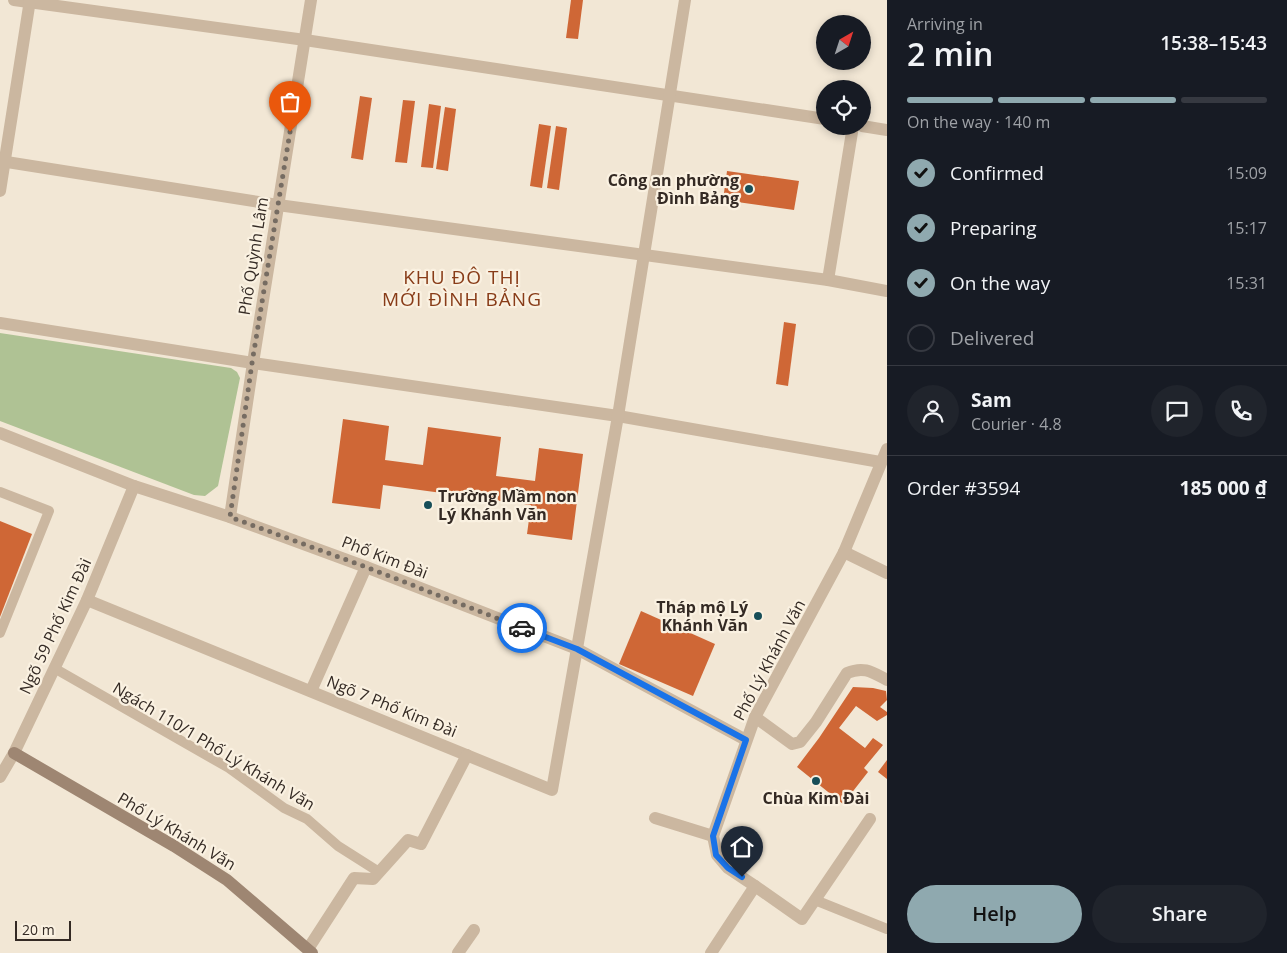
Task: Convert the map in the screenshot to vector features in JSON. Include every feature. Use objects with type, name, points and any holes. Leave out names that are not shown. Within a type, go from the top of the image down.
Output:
[{"type":"main road","name":"Phố Lý Khánh Văn","points":[[14,753],[227,880],[310,951]]},
{"type":"street","points":[[14,0],[305,40],[816,119]]},
{"type":"street","name":"Phố Quỳnh Lâm","points":[[230,517],[252,363],[311,0]]},
{"type":"street","points":[[577,649],[618,416],[685,0]]},
{"type":"street","points":[[0,191],[2,162],[30,1]]},
{"type":"street","points":[[871,127],[887,130]]},
{"type":"street","points":[[828,280],[852,135]]},
{"type":"street","points":[[2,162],[278,205],[644,254],[828,280],[887,291]]},
{"type":"street","points":[[0,324],[618,416],[880,462]]},
{"type":"street","name":"Phố Kim Đài","points":[[0,433],[134,486],[230,517],[366,567],[577,649],[746,740]]},
{"type":"street","name":"Phố Lý Khánh Văn","points":[[713,836],[755,718],[844,552],[887,449]]},
{"type":"street","name":"Ngõ 59 Phố Kim Đài","points":[[0,777],[14,753],[87,600],[134,486]]},
{"type":"street","points":[[844,552],[887,573]]},
{"type":"street","points":[[311,691],[366,567]]},
{"type":"street","name":"Ngõ 7 Phố Kim Đài","points":[[87,600],[552,790],[577,649]]},
{"type":"street","points":[[755,718],[792,744],[800,742],[816,722],[847,673],[854,670],[868,670],[887,680]]},
{"type":"street","points":[[310,951],[354,878],[373,879],[408,840],[421,844],[467,755]]},
{"type":"street","points":[[655,818],[713,836],[716,855],[728,868],[802,919],[870,819]]},
{"type":"street","points":[[711,953],[755,886]]},
{"type":"street","points":[[458,953],[474,930]]},
{"type":"lane","points":[[0,492],[49,511],[0,633]]},
{"type":"lane","name":"Ngách 110/1 Phố Lý Khánh Văn","points":[[54,668],[229,768],[284,808],[307,819],[338,846],[379,872]]},
{"type":"lane","points":[[815,900],[887,929]]},
{"type":"green space","points":[[0,333],[231,368],[237,372],[240,378],[218,486],[205,496],[194,495],[0,421]]},
{"type":"building","points":[[571,0],[583,0],[578,39],[566,38]]},
{"type":"building","points":[[360,96],[372,98],[363,160],[351,158]]},
{"type":"building","points":[[403,100],[415,101],[407,163],[395,162]]},
{"type":"building","points":[[429,104],[441,106],[433,168],[421,167]]},
{"type":"building","points":[[445,107],[456,109],[448,171],[436,169]]},
{"type":"building","points":[[539,124],[551,126],[542,188],[530,186]]},
{"type":"building","points":[[556,126],[567,128],[559,190],[547,188]]},
{"type":"building","points":[[727,171],[799,181],[794,210],[723,200]]},
{"type":"building","points":[[784,322],[796,324],[788,386],[776,384]]},
{"type":"building","points":[[343,419],[389,426],[385,460],[423,465],[428,427],[501,437],[496,476],[535,481],[539,448],[583,454],[572,540],[527,534],[531,505],[383,485],[380,509],[332,503]]},
{"type":"building","points":[[0,521],[32,534],[0,617]]},
{"type":"building","points":[[641,611],[715,644],[693,696],[619,664]]},
{"type":"building","points":[[853,687],[886,691],[887,700],[880,707],[887,712],[887,715],[877,721],[856,706],[839,728],[865,748],[873,738],[883,745],[864,768],[868,772],[843,804],[797,767]]},
{"type":"building","points":[[887,760],[887,779],[878,772]]},
{"type":"way so far","points":[[290,132],[252,363],[230,517],[366,567],[522,628]]},
{"type":"place","name":"Công an phường Đình Bảng","points":[[749,189]]},
{"type":"place","name":"Trường Mầm non Lý Khánh Văn","points":[[428,505]]},
{"type":"place","name":"Tháp mộ Lý Khánh Văn","points":[[758,616]]},
{"type":"place","name":"Chùa Kim Đài","points":[[816,781]]},
{"type":"district","name":"KHU ĐÔ THỊ MỚI ĐÌNH BẢNG","points":[[462,288]]},
{"type":"route","points":[[522,628],[577,649],[746,740],[713,836],[716,855],[728,868],[742,877]]}]
